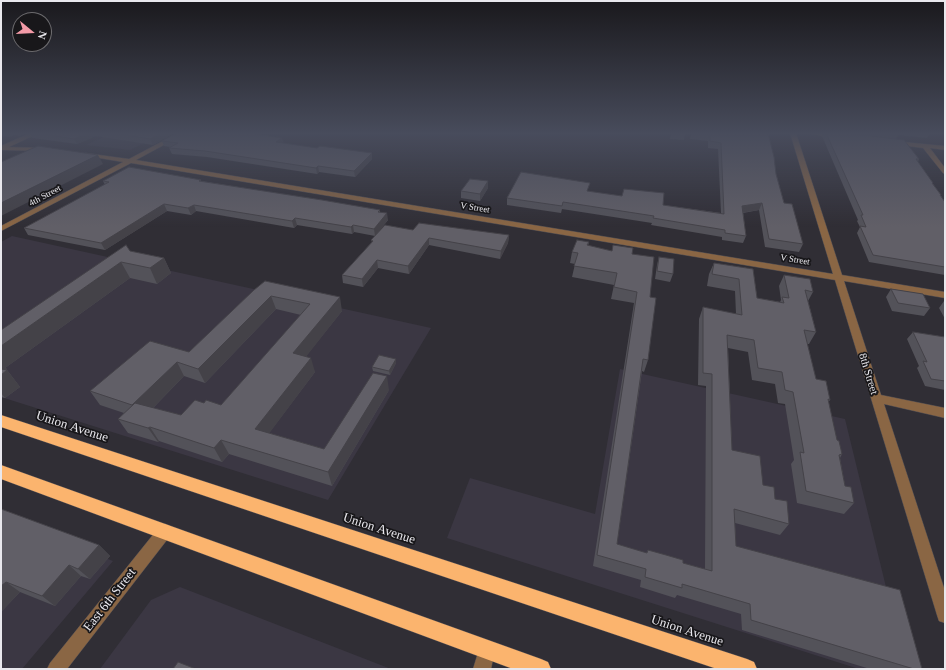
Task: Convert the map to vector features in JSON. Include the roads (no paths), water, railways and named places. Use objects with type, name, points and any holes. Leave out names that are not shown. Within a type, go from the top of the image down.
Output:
[{"type":"highway","name":"Union Avenue","points":[[1,421],[747,669]]},
{"type":"highway","points":[[1,472],[541,669]]},
{"type":"street","name":"4th Street","points":[[1,229],[124,164]]},
{"type":"street","name":"V Street","points":[[150,164],[945,295]]},
{"type":"street","name":"8th Street","points":[[803,164],[945,615]]},
{"type":"street","points":[[876,398],[945,413]]},
{"type":"street","name":"East 6th Street","points":[[56,669],[165,531]]},
{"type":"street","points":[[482,669],[487,649]]}]
